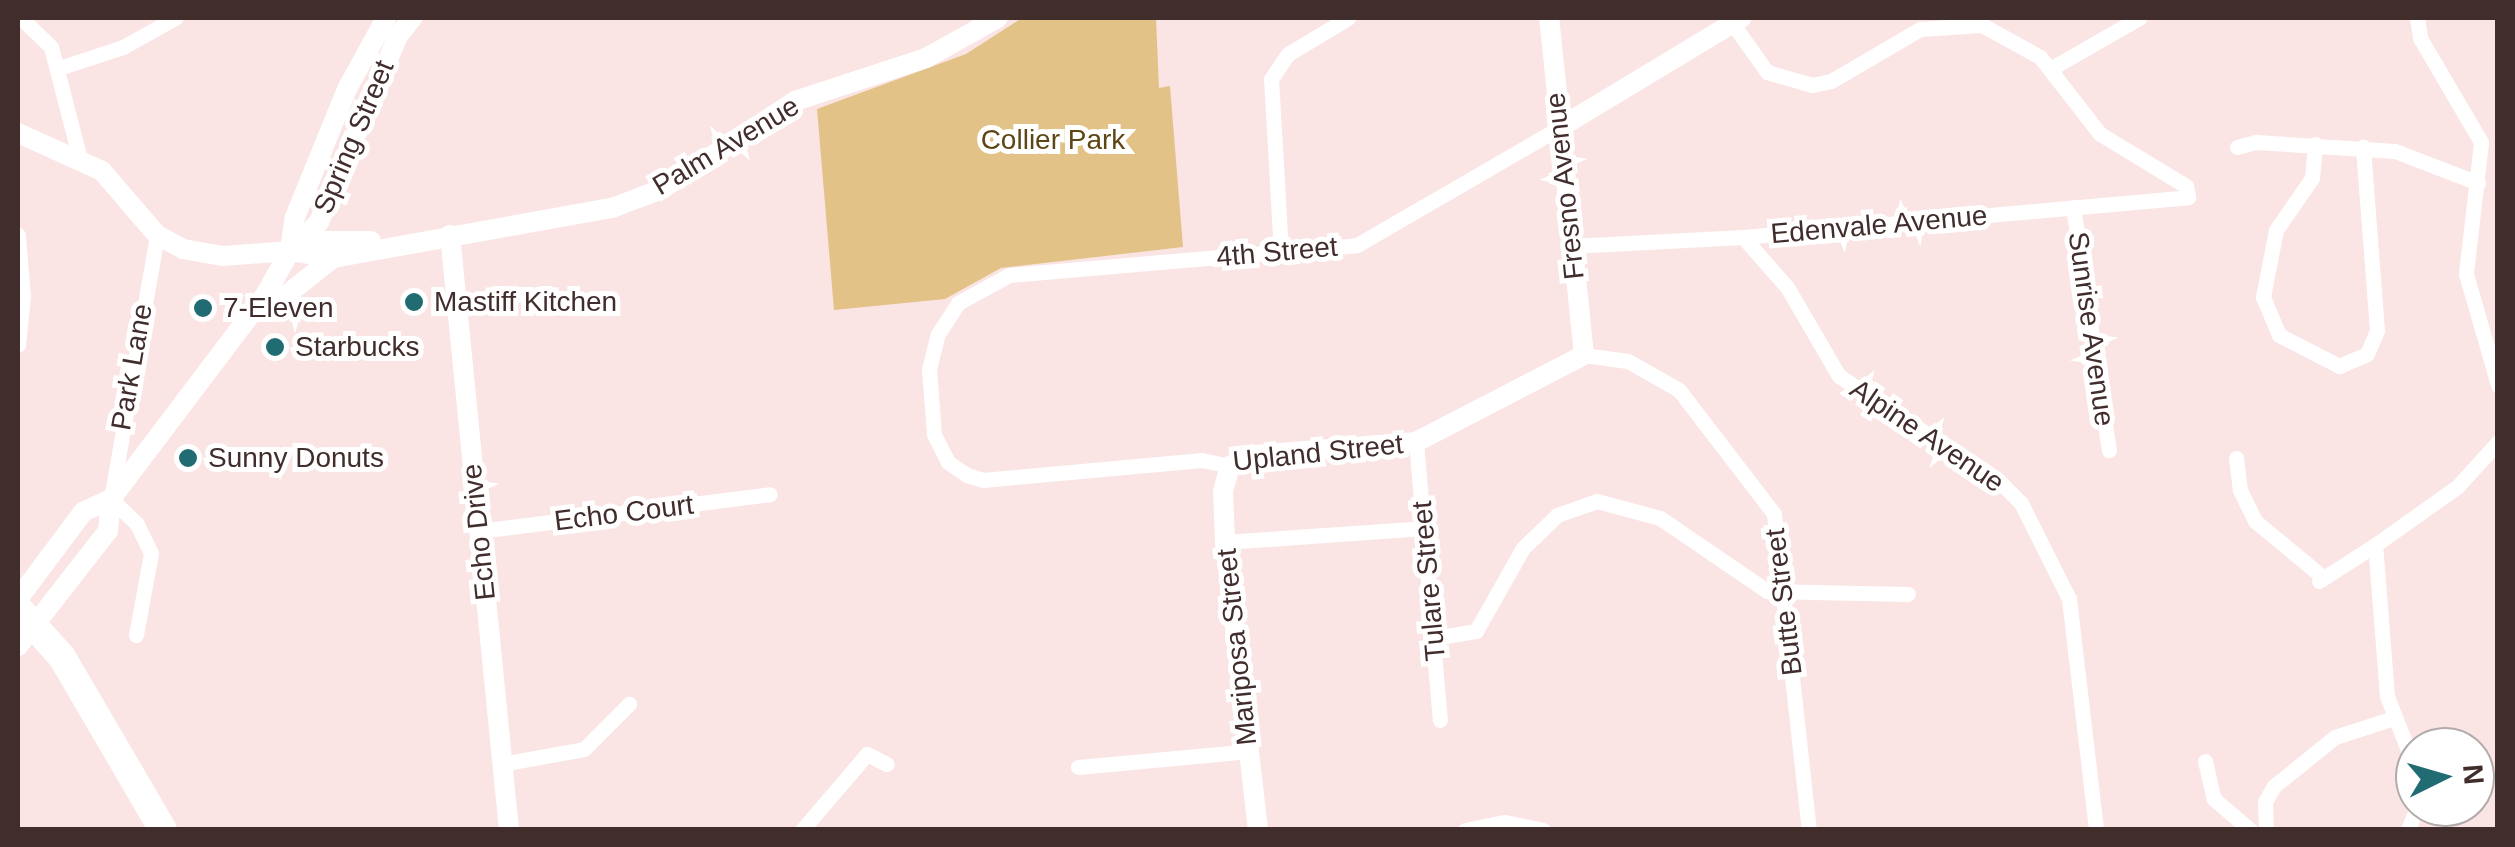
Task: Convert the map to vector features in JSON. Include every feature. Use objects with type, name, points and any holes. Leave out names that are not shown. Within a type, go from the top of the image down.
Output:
[{"type":"highway","points":[[26,616],[62,657],[160,824]]},
{"type":"street","points":[[21,18],[51,46],[80,159]]},
{"type":"street","points":[[59,68],[123,47],[175,18]]},
{"type":"street","name":"Spring Street","points":[[290,251],[295,217],[358,66],[386,18]]},
{"type":"street","name":"Spring Street","points":[[18,599],[83,512],[111,500],[246,322],[290,251],[318,222],[380,79],[412,18]]},
{"type":"street","name":"Palm Avenue","points":[[290,251],[333,258],[383,245],[612,208],[662,190],[795,101],[926,58],[998,18]]},
{"type":"street","points":[[1281,252],[1271,79],[1288,54],[1348,18]]},
{"type":"street","name":"Fresno Avenue","points":[[1549,18],[1584,355]]},
{"type":"street","points":[[1736,20],[1760,66],[1792,84],[1831,81],[1920,29],[1953,22],[1982,25],[2020,42],[2050,70],[2139,18]]},
{"type":"street","points":[[2417,18],[2420,38],[2479,135],[2478,182],[2466,274],[2498,385]]},
{"type":"street","name":"4th Street","points":[[934,434],[932,352],[958,303],[980,286],[1009,274],[1357,245],[1560,128],[1736,20]]},
{"type":"street","points":[[358,66],[380,79]]},
{"type":"street","name":"Edenvale Avenue","points":[[1570,246],[1744,237],[2188,196],[2186,186],[2100,134],[2050,70]]},
{"type":"street","points":[[18,134],[80,159],[117,186],[157,236],[205,254],[290,251]]},
{"type":"street","points":[[2237,147],[2315,144],[2396,151],[2478,182]]},
{"type":"street","points":[[2315,144],[2312,178],[2276,230],[2264,297],[2279,336],[2339,366],[2367,354],[2377,330],[2363,147]]},
{"type":"street","name":"Sunrise Avenue","points":[[2073,207],[2110,450]]},
{"type":"street","points":[[18,235],[18,345]]},
{"type":"street","name":"Echo Drive","points":[[450,235],[509,830]]},
{"type":"street","name":"Park Lane","points":[[111,500],[157,236]]},
{"type":"street","name":"Alpine Avenue","points":[[1744,237],[1787,287],[1839,376],[2000,482],[2021,503],[2068,599],[2096,830]]},
{"type":"street","name":"Palm Avenue","points":[[290,251],[320,241],[383,245]]},
{"type":"street","points":[[246,322],[333,258]]},
{"type":"street","name":"Upland Street","points":[[934,434],[948,462],[983,480],[1202,460],[1230,466],[1255,455],[1416,442],[1584,355]]},
{"type":"street","name":"Butte Street","points":[[1584,355],[1642,366],[1688,400],[1774,514],[1808,830]]},
{"type":"street","name":"Tulare Street","points":[[1416,442],[1440,720]]},
{"type":"street","points":[[2236,458],[2240,490],[2255,521],[2320,581],[2457,488],[2498,442]]},
{"type":"street","name":"Mariposa Street","points":[[1230,466],[1223,490],[1226,542],[1258,830]]},
{"type":"street","name":"Echo Court","points":[[479,532],[770,494]]},
{"type":"street","points":[[111,500],[136,524],[151,552],[136,635]]},
{"type":"street","name":"Spring Street","points":[[18,646],[26,616],[108,531],[111,500]]},
{"type":"street","points":[[1434,638],[1476,631],[1523,548],[1557,515],[1596,501],[1660,518],[1755,584],[1785,594],[1908,594]]},
{"type":"street","points":[[1226,542],[1424,528]]},
{"type":"street","points":[[2375,545],[2398,727]]},
{"type":"street","points":[[502,764],[584,748],[629,704]]},
{"type":"street","points":[[2266,830],[2264,802],[2274,786],[2335,737],[2394,718]]},
{"type":"street","points":[[1078,767],[1249,752]]},
{"type":"street","points":[[802,830],[866,754],[887,764]]},
{"type":"street","points":[[2206,761],[2214,799],[2250,830]]},
{"type":"street","points":[[1464,830],[1505,822],[1544,830]]},
{"type":"green space","name":"Collier Park","points":[[1022,18],[1156,18],[1159,88],[1170,86],[1183,247],[1001,268],[945,299],[834,310],[817,109],[966,54]]},
{"type":"place","name":"Mastiff Kitchen","points":[[414,302]]},
{"type":"place","name":"7-Eleven","points":[[203,308]]},
{"type":"place","name":"Starbucks","points":[[275,347]]},
{"type":"place","name":"Sunny Donuts","points":[[188,458]]}]
